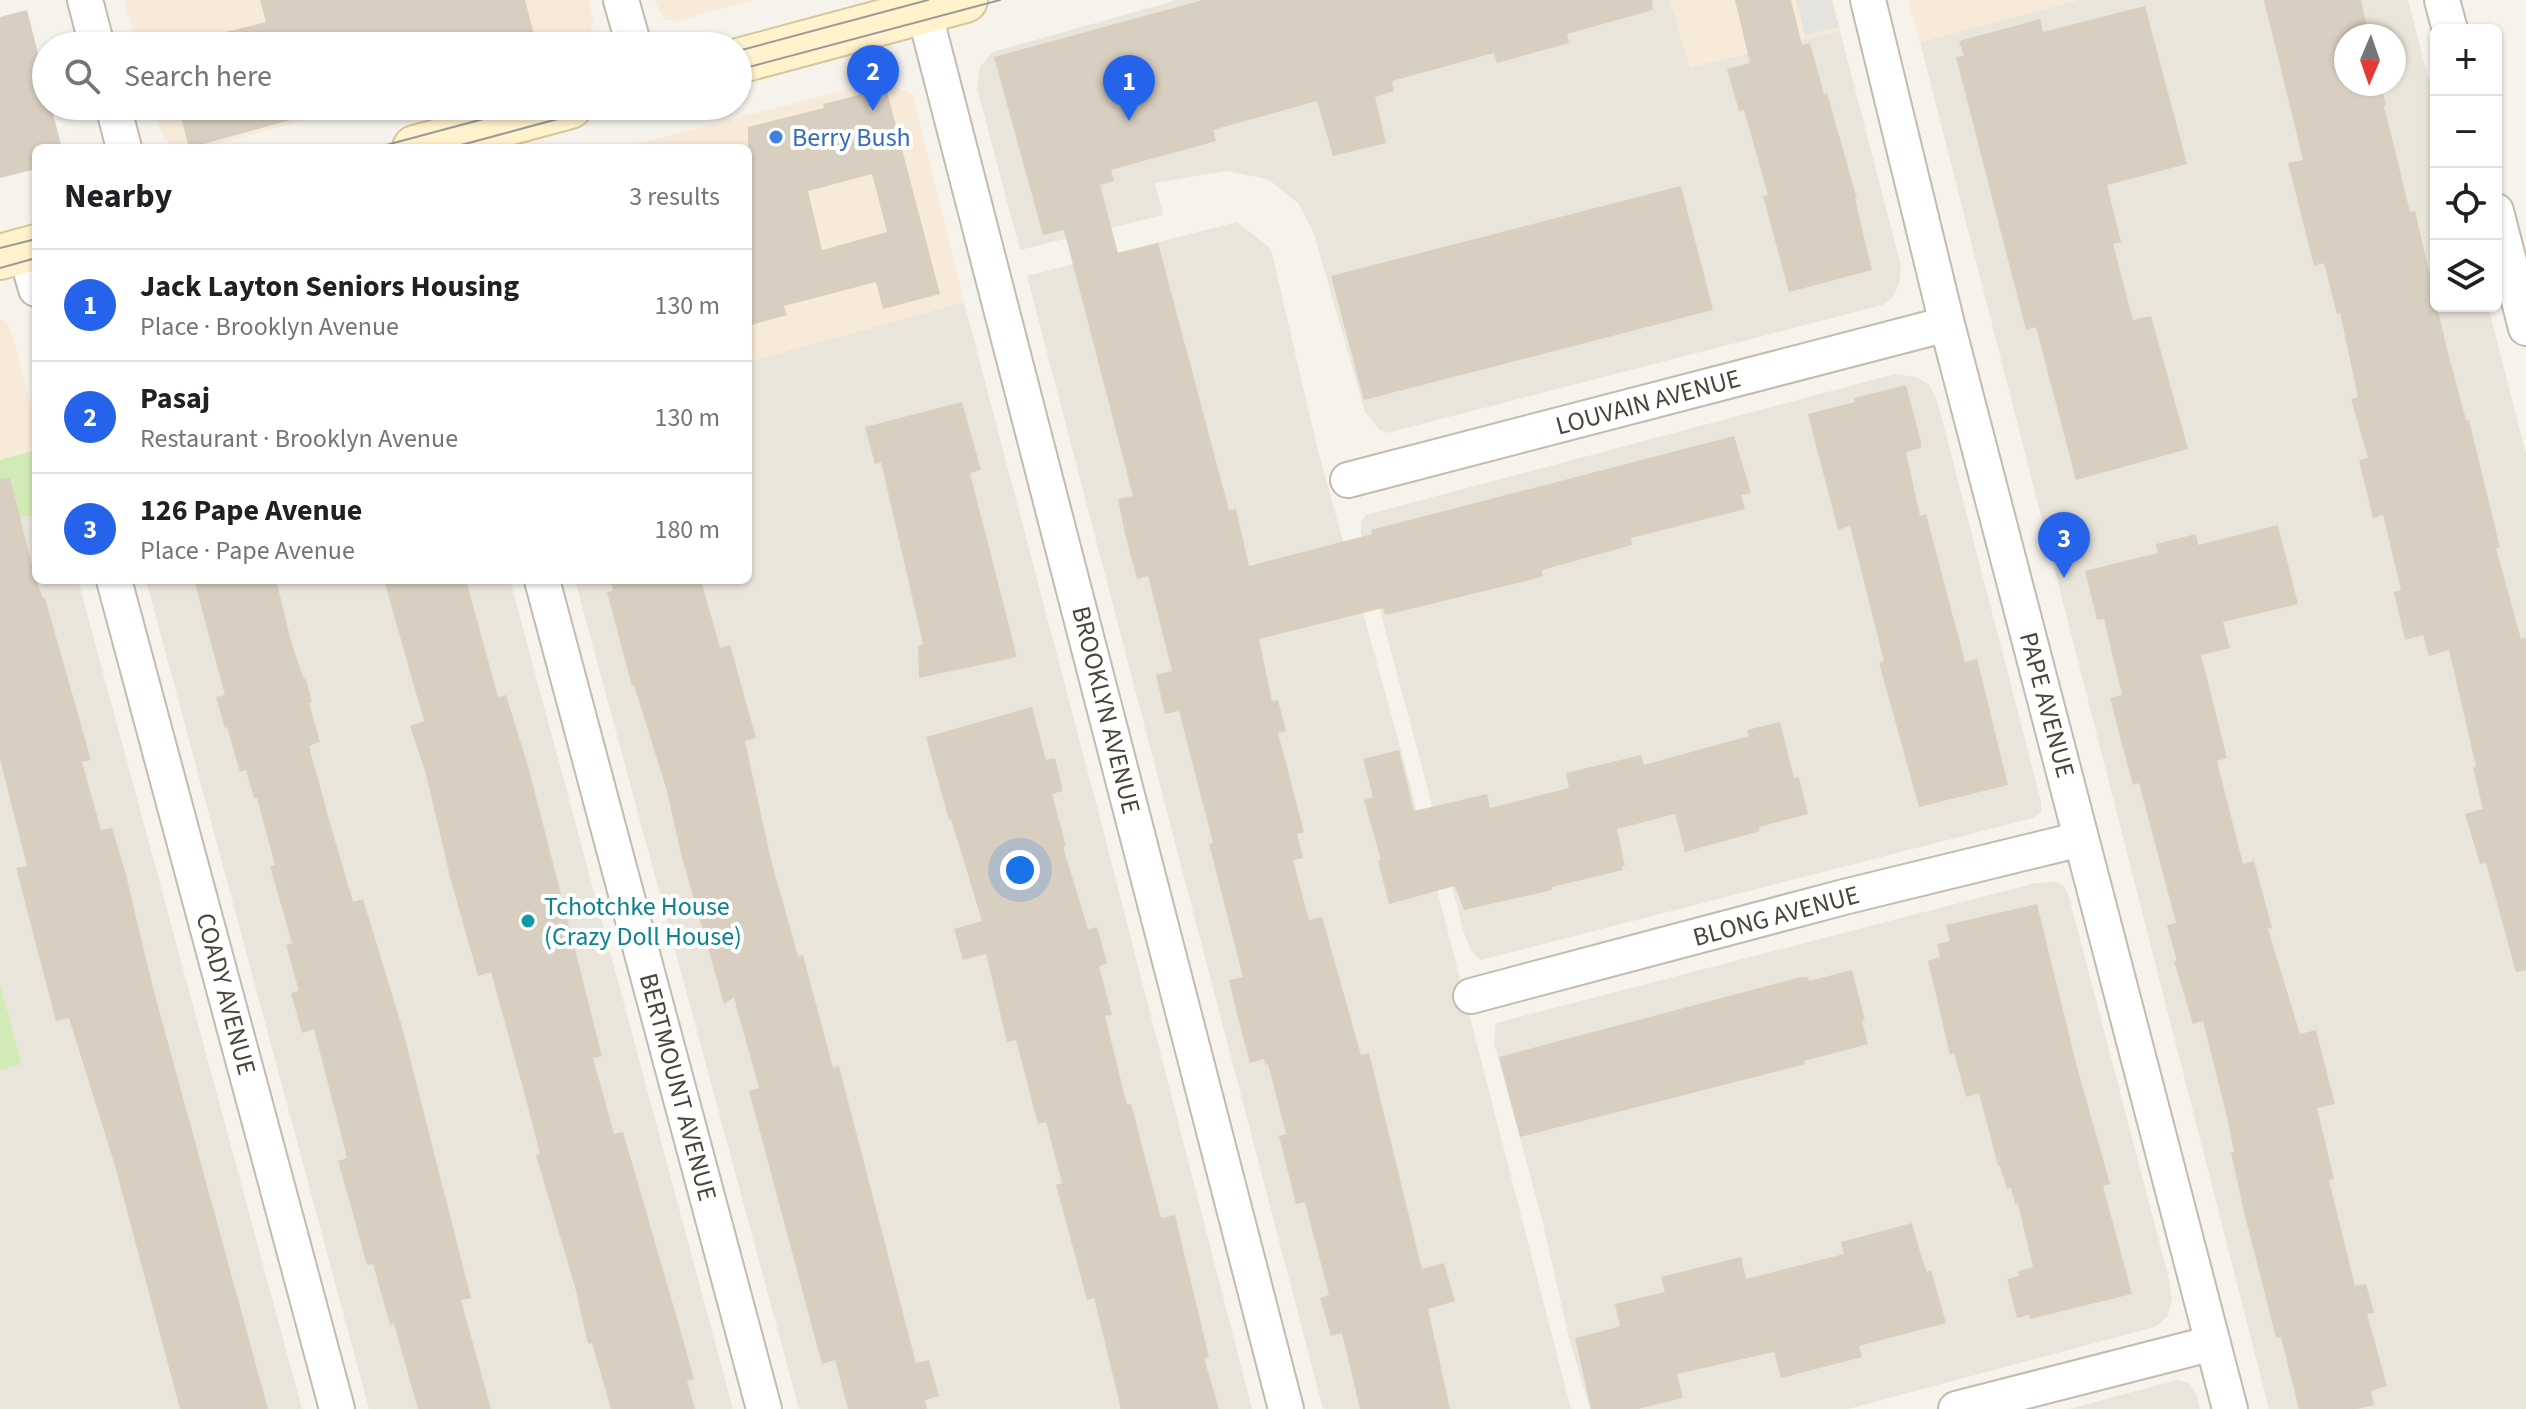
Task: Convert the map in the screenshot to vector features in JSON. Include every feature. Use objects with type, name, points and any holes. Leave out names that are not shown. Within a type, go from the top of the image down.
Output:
[{"type":"main road","points":[[752,57],[965,0]]},
{"type":"main road","points":[[435,144],[520,120]]},
{"type":"street","points":[[85,0],[93,32]]},
{"type":"street","points":[[621,0],[630,32]]},
{"type":"street","name":"PAPE AVENUE","points":[[1868,0],[1947,324],[2230,1409]]},
{"type":"street","points":[[2442,0],[2448,24]]},
{"type":"street","name":"BROOKLYN AVENUE","points":[[924,11],[1286,1409]]},
{"type":"street","points":[[117,120],[123,144]]},
{"type":"street","points":[[2502,234],[2526,328]]},
{"type":"street","name":"LOUVAIN AVENUE","points":[[1348,480],[1947,324]]},
{"type":"street","name":"COADY AVENUE","points":[[115,584],[337,1409]]},
{"type":"street","name":"BERTMOUNT AVENUE","points":[[543,584],[764,1409]]},
{"type":"street","name":"BLONG AVENUE","points":[[1471,996],[1829,901],[2081,839]]},
{"type":"street","points":[[1956,1409],[2213,1343]]},
{"type":"shaded area","points":[[124,0],[589,0],[593,21],[591,32],[133,32]]},
{"type":"shaded area","points":[[654,0],[753,0],[677,21],[665,20]]},
{"type":"shaded area","points":[[1177,0],[1670,0],[1690,67],[1840,31],[1901,266],[1899,284],[1892,298],[1882,305],[1387,433],[1379,429],[1365,412],[1313,231],[1298,203],[1268,179],[1226,171],[1155,183],[1163,215],[1020,250],[977,88],[980,67],[993,52]]},
{"type":"shaded area","points":[[1670,0],[1833,0],[1840,31],[1690,67]]},
{"type":"shaded area","points":[[1796,0],[1831,0],[1839,27],[1805,35]]},
{"type":"shaded area","points":[[1908,0],[2078,0],[1920,42]]},
{"type":"shaded area","points":[[2078,0],[2408,0],[2430,84],[2430,312],[2490,312],[2526,454],[2526,1409],[2269,1409],[1920,42]]},
{"type":"shaded area","points":[[882,81],[913,95],[964,302],[752,361],[752,144],[635,144],[729,120],[752,120],[752,114]]},
{"type":"shaded area","points":[[157,120],[305,120],[217,144],[169,144]]},
{"type":"shaded area","points":[[1237,222],[1271,249],[1318,451],[1400,746],[1571,1409],[1323,1409],[1027,276]]},
{"type":"shaded area","points":[[964,302],[1252,1409],[799,1409],[576,584],[752,584],[752,361]]},
{"type":"shaded area","points":[[0,320],[6,321],[13,337],[32,407],[32,451],[0,460]]},
{"type":"shaded area","points":[[1895,374],[1917,377],[1929,385],[1937,400],[2041,801],[2041,812],[2033,818],[1481,960],[1471,951],[1463,930],[1361,540],[1361,522],[1366,515]]},
{"type":"shaded area","points":[[32,515],[32,584],[79,584],[302,1409],[0,1409],[0,1070],[22,1063],[0,983],[0,523]]},
{"type":"shaded area","points":[[147,584],[511,584],[733,1409],[369,1409]]},
{"type":"shaded area","points":[[2056,882],[2065,887],[2069,897],[2169,1279],[2172,1298],[2168,1316],[2155,1327],[1848,1409],[1590,1409],[1494,1043],[1496,1023],[2036,883]]},
{"type":"shaded area","points":[[2177,1380],[2189,1383],[2200,1409],[2069,1409]]},
{"type":"green space","points":[[32,451],[32,515],[0,523],[0,460]]},
{"type":"green space","points":[[0,983],[22,1064],[0,1070]]},
{"type":"building","points":[[260,0],[525,0],[533,32],[226,32],[266,22]]},
{"type":"building","points":[[1203,0],[1652,0],[1653,10],[1567,34],[1569,43],[1497,63],[1494,53],[1392,81],[1394,91],[1375,97],[1386,143],[1333,156],[1317,101],[1213,130],[1216,141],[1111,170],[1114,181],[1100,185],[1118,253],[1158,243],[1229,510],[1236,509],[1249,566],[1372,534],[1371,530],[1734,436],[1751,493],[1741,495],[1745,509],[1631,538],[1632,545],[1542,570],[1543,576],[1534,579],[1385,615],[1383,608],[1259,639],[1272,701],[1278,700],[1286,731],[1278,733],[1304,832],[1297,834],[1303,858],[1293,860],[1309,920],[1322,917],[1361,1055],[1369,1053],[1422,1269],[1444,1263],[1455,1301],[1428,1309],[1450,1409],[1360,1409],[1342,1333],[1331,1336],[1320,1298],[1329,1295],[1305,1202],[1296,1204],[1279,1136],[1286,1134],[1268,1064],[1265,1065],[1264,1059],[1250,1063],[1238,1018],[1229,980],[1243,977],[1179,711],[1165,714],[1156,675],[1172,671],[1148,576],[1137,579],[1125,534],[1118,499],[1133,496],[1064,230],[1043,235],[994,57]]},
{"type":"building","points":[[1735,0],[1791,0],[1802,45],[1810,43],[1824,94],[1827,93],[1857,199],[1872,270],[1789,292],[1763,196],[1768,195],[1744,110],[1739,111],[1727,69],[1750,63]]},
{"type":"building","points":[[2264,0],[2361,0],[2366,24],[2334,24],[2334,96],[2384,96],[2410,212],[2415,211],[2430,276],[2430,312],[2438,312],[2466,420],[2469,420],[2500,548],[2496,548],[2521,639],[2526,638],[2526,970],[2516,972],[2486,863],[2480,864],[2465,814],[2483,809],[2449,650],[2429,656],[2423,635],[2405,640],[2394,592],[2401,590],[2383,515],[2373,518],[2359,460],[2368,458],[2351,399],[2358,397],[2340,313],[2337,314],[2324,263],[2314,266],[2288,163],[2303,160]]},
{"type":"building","points":[[2145,6],[2187,164],[2107,185],[2121,242],[2113,244],[2133,320],[2151,316],[2188,449],[2076,480],[2036,327],[2026,330],[1956,57],[1964,56],[1959,41],[2040,19],[2043,32]]},
{"type":"building","points":[[27,10],[33,32],[32,120],[55,120],[61,144],[32,144],[32,170],[0,178],[0,17]]},
{"type":"building","points":[[886,88],[940,294],[883,309],[876,282],[784,306],[787,315],[752,325],[752,144],[748,144],[748,127],[824,108],[823,104]],"holes":[[[872,174],[887,232],[822,250],[808,191]]]},
{"type":"building","points":[[182,120],[290,120],[203,144],[188,144]]},
{"type":"building","points":[[1681,186],[1713,310],[1364,400],[1331,276]]},
{"type":"building","points":[[1906,385],[1921,442],[1921,448],[1906,452],[1920,516],[1926,514],[1965,662],[1977,659],[2008,785],[1919,807],[1879,663],[1884,661],[1850,526],[1838,530],[1808,414]]},
{"type":"building","points":[[962,402],[981,470],[970,473],[1017,657],[919,678],[918,646],[923,644],[881,462],[875,464],[865,427]]},
{"type":"building","points":[[10,478],[32,564],[32,584],[38,584],[45,598],[91,760],[82,762],[101,830],[112,828],[125,871],[153,988],[268,1409],[180,1409],[115,1166],[69,1018],[56,1021],[16,868],[27,866],[0,759],[0,479]]},
{"type":"building","points":[[2278,525],[2298,604],[2223,622],[2230,648],[2201,655],[2227,758],[2217,761],[2243,864],[2254,861],[2272,928],[2268,929],[2300,1034],[2316,1030],[2335,1104],[2317,1108],[2334,1179],[2329,1180],[2355,1286],[2366,1284],[2374,1313],[2367,1314],[2387,1386],[2371,1391],[2374,1405],[2357,1409],[2299,1409],[2281,1337],[2276,1338],[2244,1212],[2231,1152],[2234,1152],[2228,1121],[2203,1021],[2193,1024],[2174,961],[2177,961],[2167,925],[2176,923],[2139,783],[2133,785],[2110,698],[2122,695],[2104,619],[2097,620],[2085,571],[2158,553],[2156,544],[2196,534],[2198,545]]},
{"type":"building","points":[[195,584],[277,584],[292,645],[312,702],[309,703],[320,742],[309,746],[328,816],[353,902],[363,899],[402,1027],[471,1298],[461,1300],[491,1409],[418,1409],[373,1264],[367,1265],[338,1161],[347,1158],[314,1029],[302,1033],[291,993],[299,991],[286,945],[292,943],[270,866],[275,865],[257,798],[254,798],[246,770],[240,772],[225,728],[216,697],[225,695]]},
{"type":"building","points":[[385,584],[467,584],[498,697],[506,695],[530,773],[602,1056],[593,1058],[614,1134],[623,1132],[694,1379],[687,1381],[695,1409],[611,1409],[592,1343],[588,1344],[575,1287],[536,1155],[540,1154],[491,972],[478,976],[451,881],[426,774],[410,726],[424,721]]},
{"type":"building","points":[[611,584],[702,584],[720,648],[730,645],[756,738],[745,741],[771,860],[798,956],[803,955],[833,1068],[839,1066],[916,1363],[929,1360],[939,1396],[925,1400],[927,1409],[848,1409],[835,1360],[822,1364],[749,1091],[759,1088],[734,998],[724,1004],[681,854],[667,791],[632,686],[607,592],[613,590]]},
{"type":"building","points":[[1032,707],[1046,760],[1055,758],[1063,791],[1052,794],[1066,846],[1063,847],[1088,929],[1097,927],[1107,963],[1099,966],[1112,1015],[1105,1016],[1127,1105],[1131,1104],[1161,1218],[1175,1215],[1209,1357],[1204,1358],[1219,1409],[1121,1409],[1094,1298],[1087,1300],[1056,1185],[1062,1183],[1046,1122],[1038,1124],[1016,1040],[1007,1042],[986,954],[963,960],[954,929],[982,921],[926,737]]},
{"type":"building","points":[[1780,722],[1794,778],[1799,777],[1808,814],[1685,852],[1675,814],[1617,829],[1625,866],[1622,866],[1623,870],[1464,910],[1455,886],[1389,904],[1378,861],[1381,860],[1364,800],[1373,797],[1363,759],[1399,750],[1414,811],[1487,794],[1490,808],[1569,788],[1566,773],[1641,755],[1644,765],[1749,736],[1747,730]]},
{"type":"building","points":[[2037,904],[2077,1067],[2110,1184],[2103,1186],[2132,1294],[2030,1319],[2029,1315],[2017,1318],[2007,1279],[2019,1276],[2018,1271],[2033,1267],[2018,1204],[2015,1204],[2011,1188],[2007,1189],[1998,1166],[1979,1093],[1966,1097],[1954,1053],[1950,1055],[1928,961],[1940,957],[1937,944],[1950,941],[1946,925]]},
{"type":"building","points":[[1852,970],[1868,1044],[1804,1061],[1805,1064],[1520,1137],[1499,1057],[1797,978],[1808,977],[1809,981]]},
{"type":"building","points":[[1912,1223],[1927,1272],[1931,1270],[1946,1323],[1859,1346],[1862,1357],[1781,1378],[1774,1352],[1677,1374],[1683,1398],[1638,1409],[1591,1409],[1575,1338],[1618,1327],[1615,1304],[1665,1292],[1661,1277],[1741,1257],[1746,1279],[1844,1254],[1841,1242]]},
{"type":"tram line","points":[[752,47],[928,0]]},
{"type":"tram line","points":[[752,66],[1000,0]]},
{"type":"tram line","points":[[390,144],[480,120]]},
{"type":"tram line","points":[[465,144],[554,120]]},
{"type":"tram line","points":[[0,248],[32,240]]},
{"type":"tram line","points":[[0,268],[32,259]]},
{"type":"place","name":"Pasaj","points":[[873,111]]},
{"type":"place","name":"Jack Layton Seniors Housing","points":[[1129,121]]},
{"type":"place","name":"Berry Bush","points":[[776,137]]},
{"type":"place","name":"126 Pape Avenue","points":[[2064,578]]},
{"type":"place","name":"Tchotchke House (Crazy Doll House)","points":[[528,921]]}]
